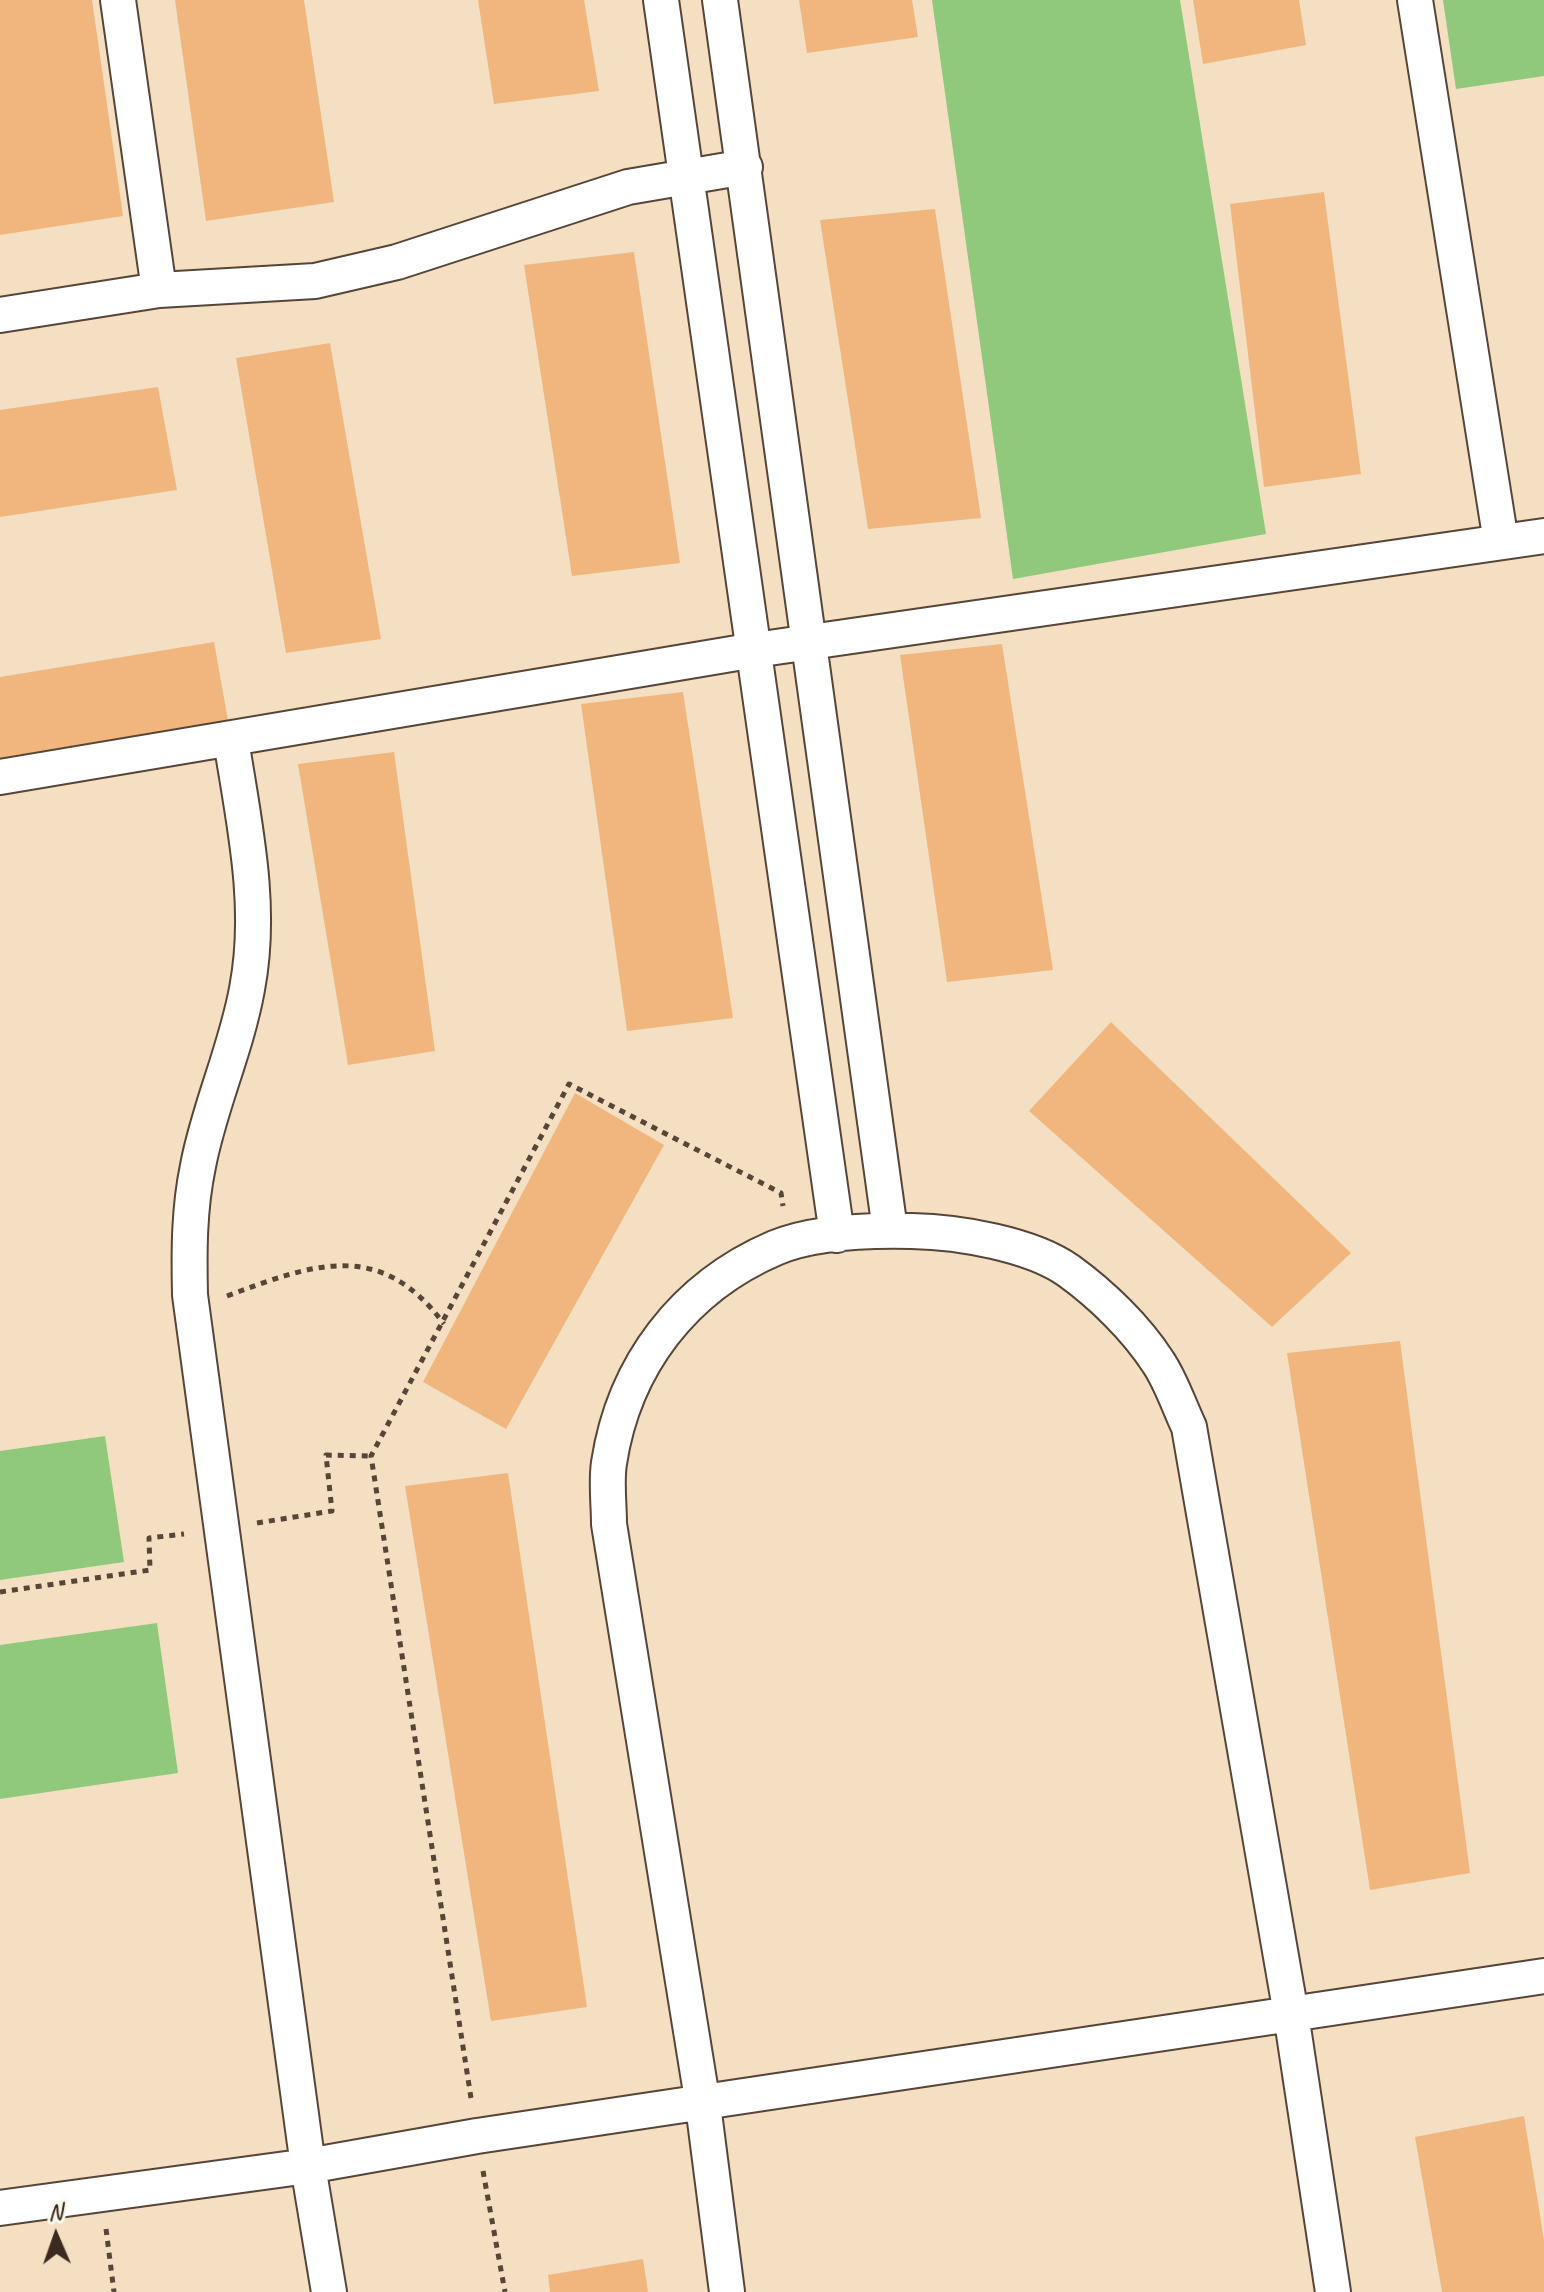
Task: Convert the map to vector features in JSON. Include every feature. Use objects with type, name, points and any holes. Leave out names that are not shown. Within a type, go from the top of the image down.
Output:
[{"type":"street","points":[[118,0],[159,290]]},
{"type":"street","points":[[661,0],[837,1235]]},
{"type":"street","points":[[720,0],[890,1230]]},
{"type":"street","points":[[1415,0],[1501,542]]},
{"type":"street","points":[[0,315],[159,290],[315,281],[397,262],[628,187],[745,167]]},
{"type":"street","points":[[0,777],[755,650],[1544,536]]},
{"type":"street","points":[[231,740],[251,867],[253,932],[247,990],[198,1165],[189,1236],[192,1309],[308,2166],[329,2292]]},
{"type":"street","points":[[727,2292],[703,2105],[609,1524],[608,1465],[620,1414],[648,1353],[677,1316],[716,1278],[777,1247],[837,1235],[890,1230],[944,1231],[1005,1244],[1067,1269],[1111,1306],[1158,1362],[1189,1427],[1291,2014],[1333,2292]]},
{"type":"street","points":[[0,2208],[308,2166],[477,2136],[703,2105],[1544,1976]]},
{"type":"path","points":[[505,2292],[477,2136],[371,1456],[444,1324],[569,1084],[781,1193],[790,1244]]},
{"type":"path","points":[[192,1309],[297,1270],[331,1265],[366,1267],[402,1281],[425,1299],[444,1324]]},
{"type":"path","points":[[102,2196],[114,2292]]},
{"type":"green space","points":[[932,0],[1180,0],[1266,534],[1013,579]]},
{"type":"green space","points":[[1443,0],[1544,0],[1544,76],[1456,89]]},
{"type":"green space","points":[[105,1436],[124,1562],[0,1580],[0,1451]]},
{"type":"green space","points":[[157,1623],[178,1773],[0,1799],[0,1645]]},
{"type":"building","points":[[0,0],[92,0],[123,216],[0,235]]},
{"type":"building","points":[[175,0],[304,0],[334,202],[206,221]]},
{"type":"building","points":[[478,0],[584,0],[599,91],[494,104]]},
{"type":"building","points":[[799,0],[912,0],[918,37],[807,53]]},
{"type":"building","points":[[1193,0],[1299,0],[1306,45],[1203,64]]},
{"type":"building","points":[[1324,192],[1361,474],[1264,487],[1230,204]]},
{"type":"building","points":[[935,209],[981,518],[868,529],[820,220]]},
{"type":"building","points":[[634,252],[680,563],[572,576],[524,265]]},
{"type":"building","points":[[330,343],[381,639],[286,653],[236,358]]},
{"type":"building","points":[[158,387],[177,490],[0,517],[0,410]]},
{"type":"building","points":[[214,642],[229,726],[0,765],[0,677]]},
{"type":"building","points":[[1002,644],[1053,970],[947,982],[900,655]]},
{"type":"building","points":[[683,692],[733,1018],[627,1031],[581,704]]},
{"type":"building","points":[[394,752],[435,1051],[348,1065],[298,764]]},
{"type":"building","points":[[1111,1022],[1351,1253],[1272,1327],[1029,1111]]},
{"type":"building","points":[[575,1093],[664,1145],[506,1429],[423,1382]]},
{"type":"building","points":[[1400,1341],[1470,1873],[1370,1890],[1287,1353]]},
{"type":"building","points":[[508,1473],[587,2007],[491,2021],[405,1486]]},
{"type":"building","points":[[1524,2116],[1544,2240],[1544,2292],[1442,2292],[1415,2137]]},
{"type":"building","points":[[643,2259],[648,2292],[550,2292],[548,2275]]}]
